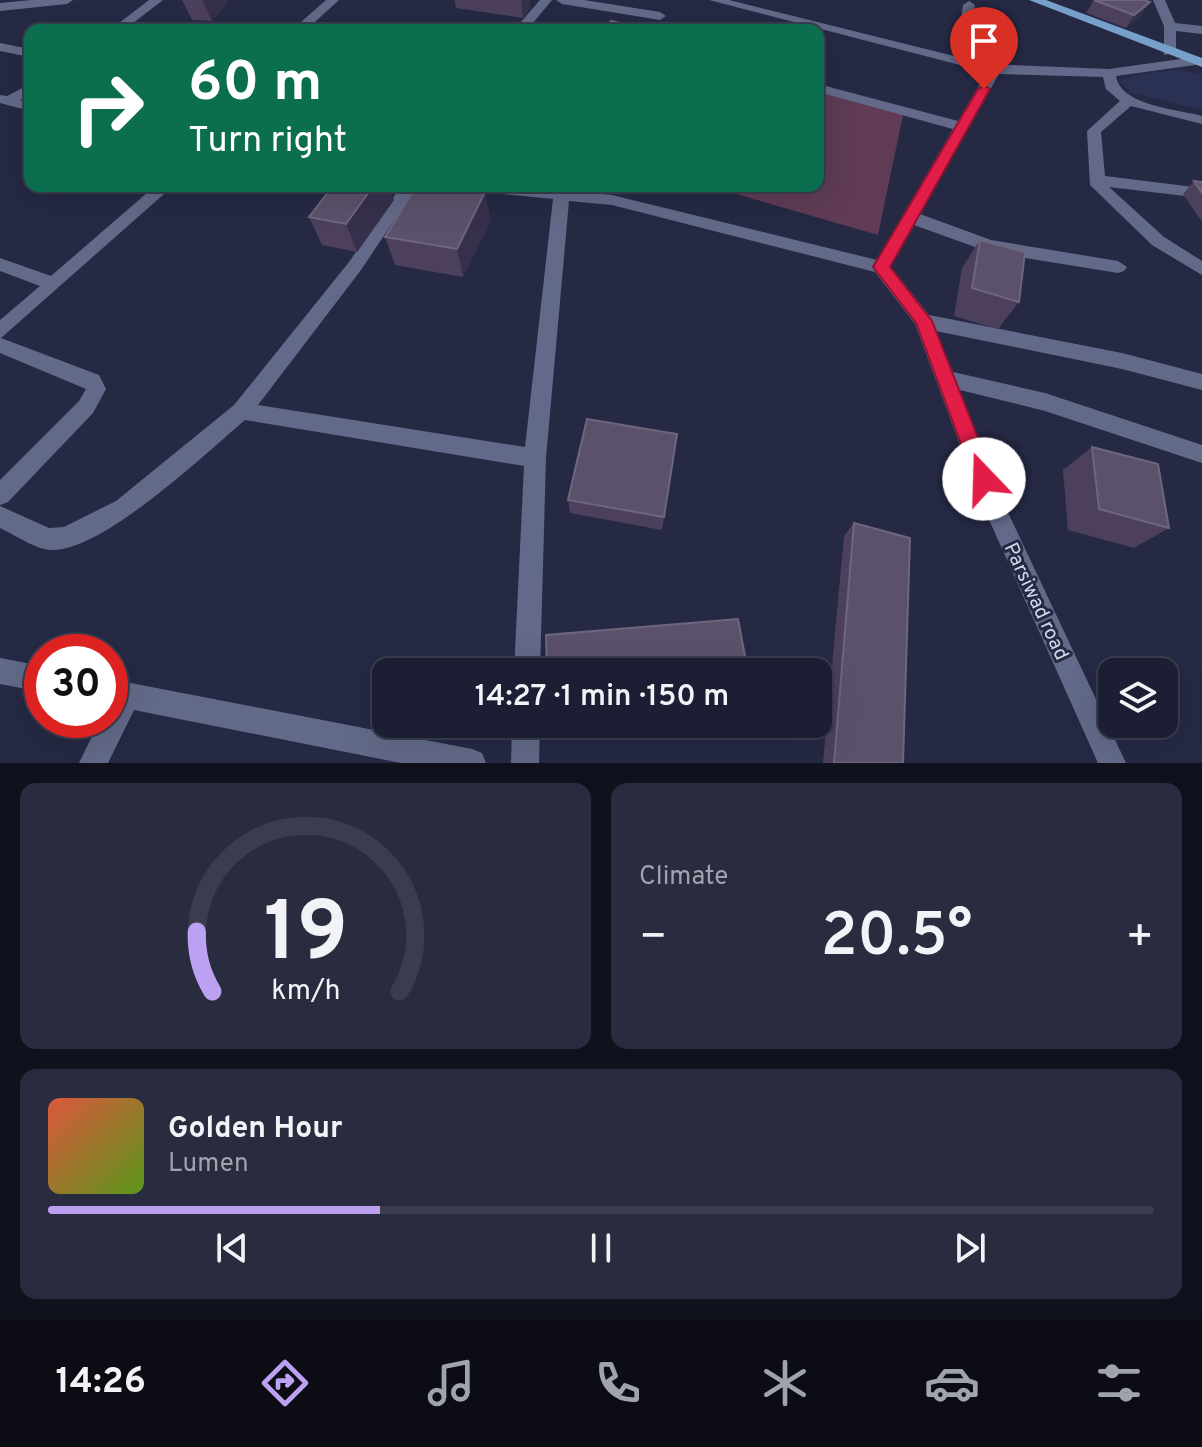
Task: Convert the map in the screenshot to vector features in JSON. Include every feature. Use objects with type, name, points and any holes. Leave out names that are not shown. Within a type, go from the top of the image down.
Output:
[{"type":"main road","points":[[1035,0],[1198,62]]},
{"type":"street","points":[[0,7],[67,0]]},
{"type":"street","points":[[124,24],[157,0]]},
{"type":"street","points":[[305,24],[333,0]]},
{"type":"street","points":[[525,24],[546,0]]},
{"type":"street","points":[[562,0],[660,16]]},
{"type":"street","points":[[715,0],[810,24]]},
{"type":"street","points":[[1159,0],[1170,26],[1169,52]]},
{"type":"street","points":[[969,5],[964,39],[988,69]]},
{"type":"street","points":[[1170,26],[1202,30]]},
{"type":"street","points":[[824,28],[988,69],[1109,73],[1198,62]]},
{"type":"street","points":[[0,47],[24,52]]},
{"type":"street","points":[[526,192],[612,200],[881,267],[962,127],[988,69]]},
{"type":"street","points":[[1109,73],[1111,86],[1128,101],[1202,120]]},
{"type":"street","points":[[824,90],[962,127]]},
{"type":"street","points":[[5,100],[24,91]]},
{"type":"street","points":[[1128,101],[1094,131],[1098,185],[1158,241],[1202,269]]},
{"type":"street","points":[[1097,180],[1202,193]]},
{"type":"street","points":[[0,331],[158,192]]},
{"type":"street","points":[[3,524],[48,539],[66,538],[124,508],[241,411],[355,266],[405,192]]},
{"type":"street","points":[[528,658],[535,458],[561,196]]},
{"type":"street","points":[[910,217],[989,246],[1118,267]]},
{"type":"street","points":[[0,264],[54,284]]},
{"type":"street","name":"Parsiwad road","points":[[881,267],[923,321],[993,504],[1112,763]]},
{"type":"street","points":[[923,321],[1122,361],[1202,382]]},
{"type":"street","points":[[0,345],[74,372],[92,381],[96,389],[86,407],[0,495]]},
{"type":"street","points":[[946,379],[1045,402],[1202,454]]},
{"type":"street","points":[[241,411],[535,458]]},
{"type":"street","points":[[0,671],[24,676]]},
{"type":"street","points":[[128,696],[472,763]]},
{"type":"street","points":[[93,763],[102,738]]},
{"type":"street","points":[[525,763],[526,738]]},
{"type":"shaded area","points":[[1182,70],[1202,74],[1202,110],[1131,93],[1119,81],[1144,73]]},
{"type":"shaded area","points":[[824,94],[903,115],[878,235],[733,193],[824,192]]},
{"type":"building","points":[[1094,0],[1144,0],[1150,2],[1134,15]]},
{"type":"building","points":[[1194,181],[1202,182],[1202,193]]},
{"type":"building","points":[[328,192],[369,192],[346,224],[309,217]]},
{"type":"building","points":[[412,192],[485,192],[457,249],[385,237]]},
{"type":"building","points":[[980,240],[1025,252],[1019,302],[972,288]]},
{"type":"building","points":[[587,419],[677,434],[664,517],[568,500]]},
{"type":"building","points":[[1092,447],[1158,464],[1169,528],[1099,509]]},
{"type":"building","points":[[854,523],[910,538],[903,763],[834,763]]},
{"type":"building","points":[[738,619],[745,658],[547,658],[546,635]]},
{"type":"route","points":[[984,89],[881,267],[923,321],[984,479]]}]
